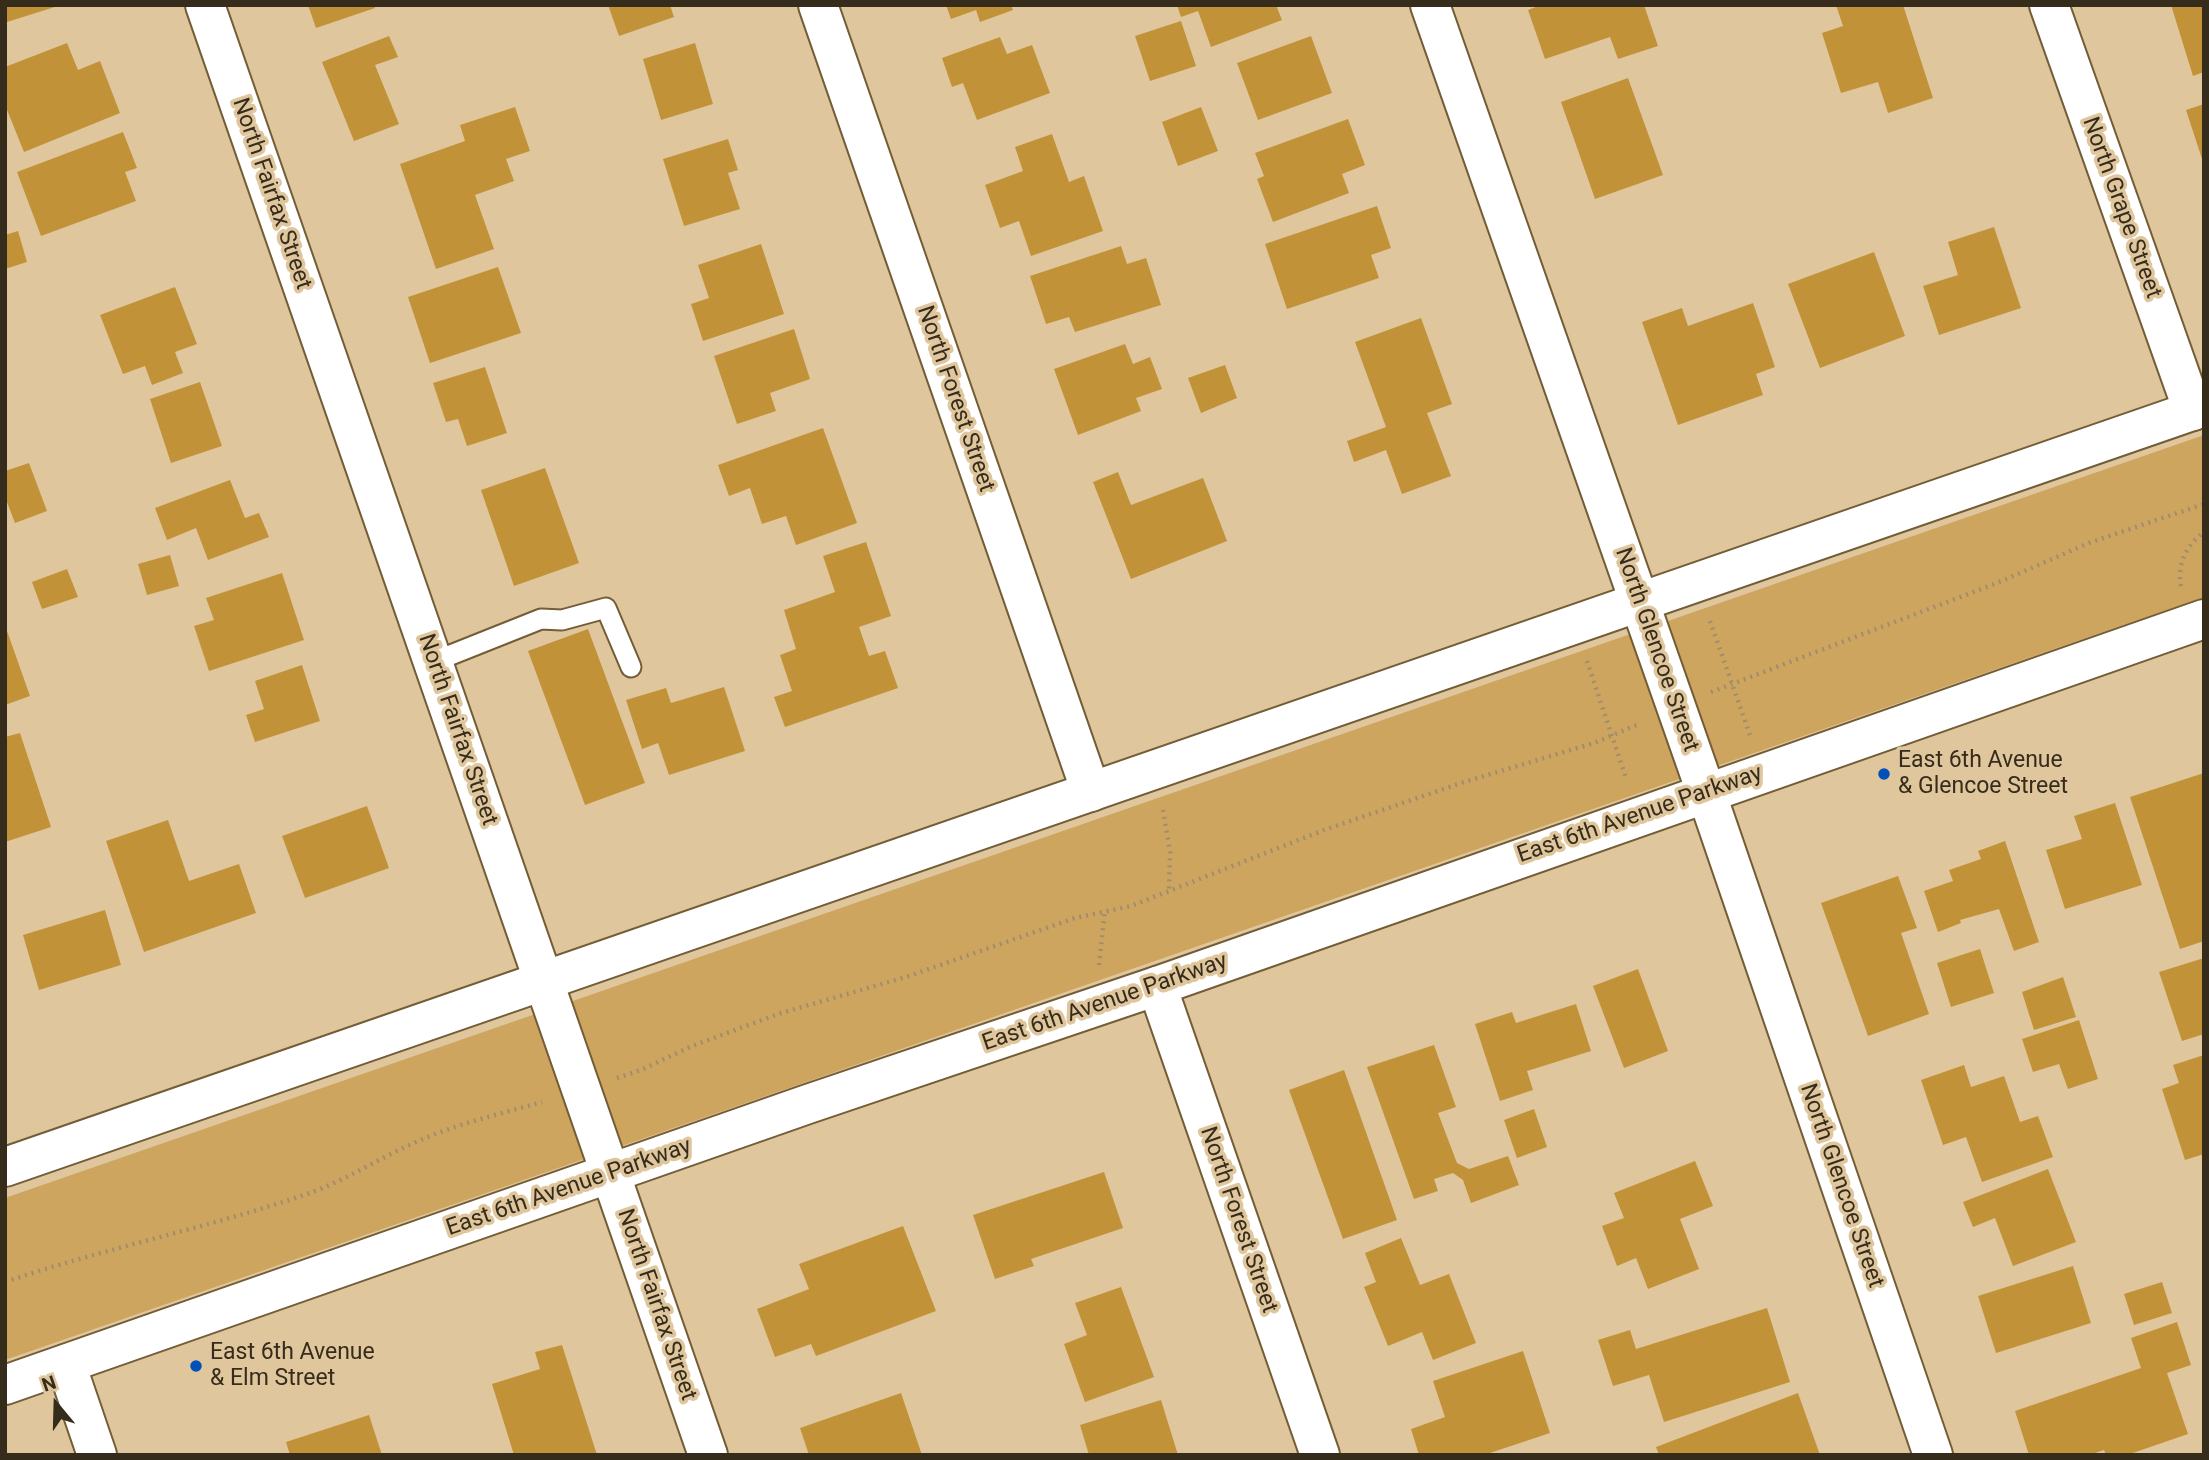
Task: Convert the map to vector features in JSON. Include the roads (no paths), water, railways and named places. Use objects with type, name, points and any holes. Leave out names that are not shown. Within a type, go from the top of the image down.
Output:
[{"type":"street","name":"North Fairfax Street","points":[[205,5],[708,1455]]},
{"type":"street","name":"North Forest Street","points":[[818,5],[1091,792]]},
{"type":"street","name":"North Glencoe Street","points":[[1430,5],[1706,792],[1933,1455]]},
{"type":"street","name":"North Grape Street","points":[[2049,5],[2198,409]]},
{"type":"street","points":[[5,1167],[2198,409]]},
{"type":"street","name":"East 6th Avenue Parkway","points":[[5,1385],[2196,622]]},
{"type":"street","name":"North Forest Street","points":[[1157,986],[1320,1455]]},
{"type":"street","points":[[65,1364],[97,1455]]},
{"type":"lane","points":[[433,662],[541,619],[562,620],[607,608],[631,667]]},
{"type":"place","name":"East 6th Avenue & Glencoe Street","points":[[1884,774]]},
{"type":"place","name":"East 6th Avenue & Elm Street","points":[[196,1366]]}]
